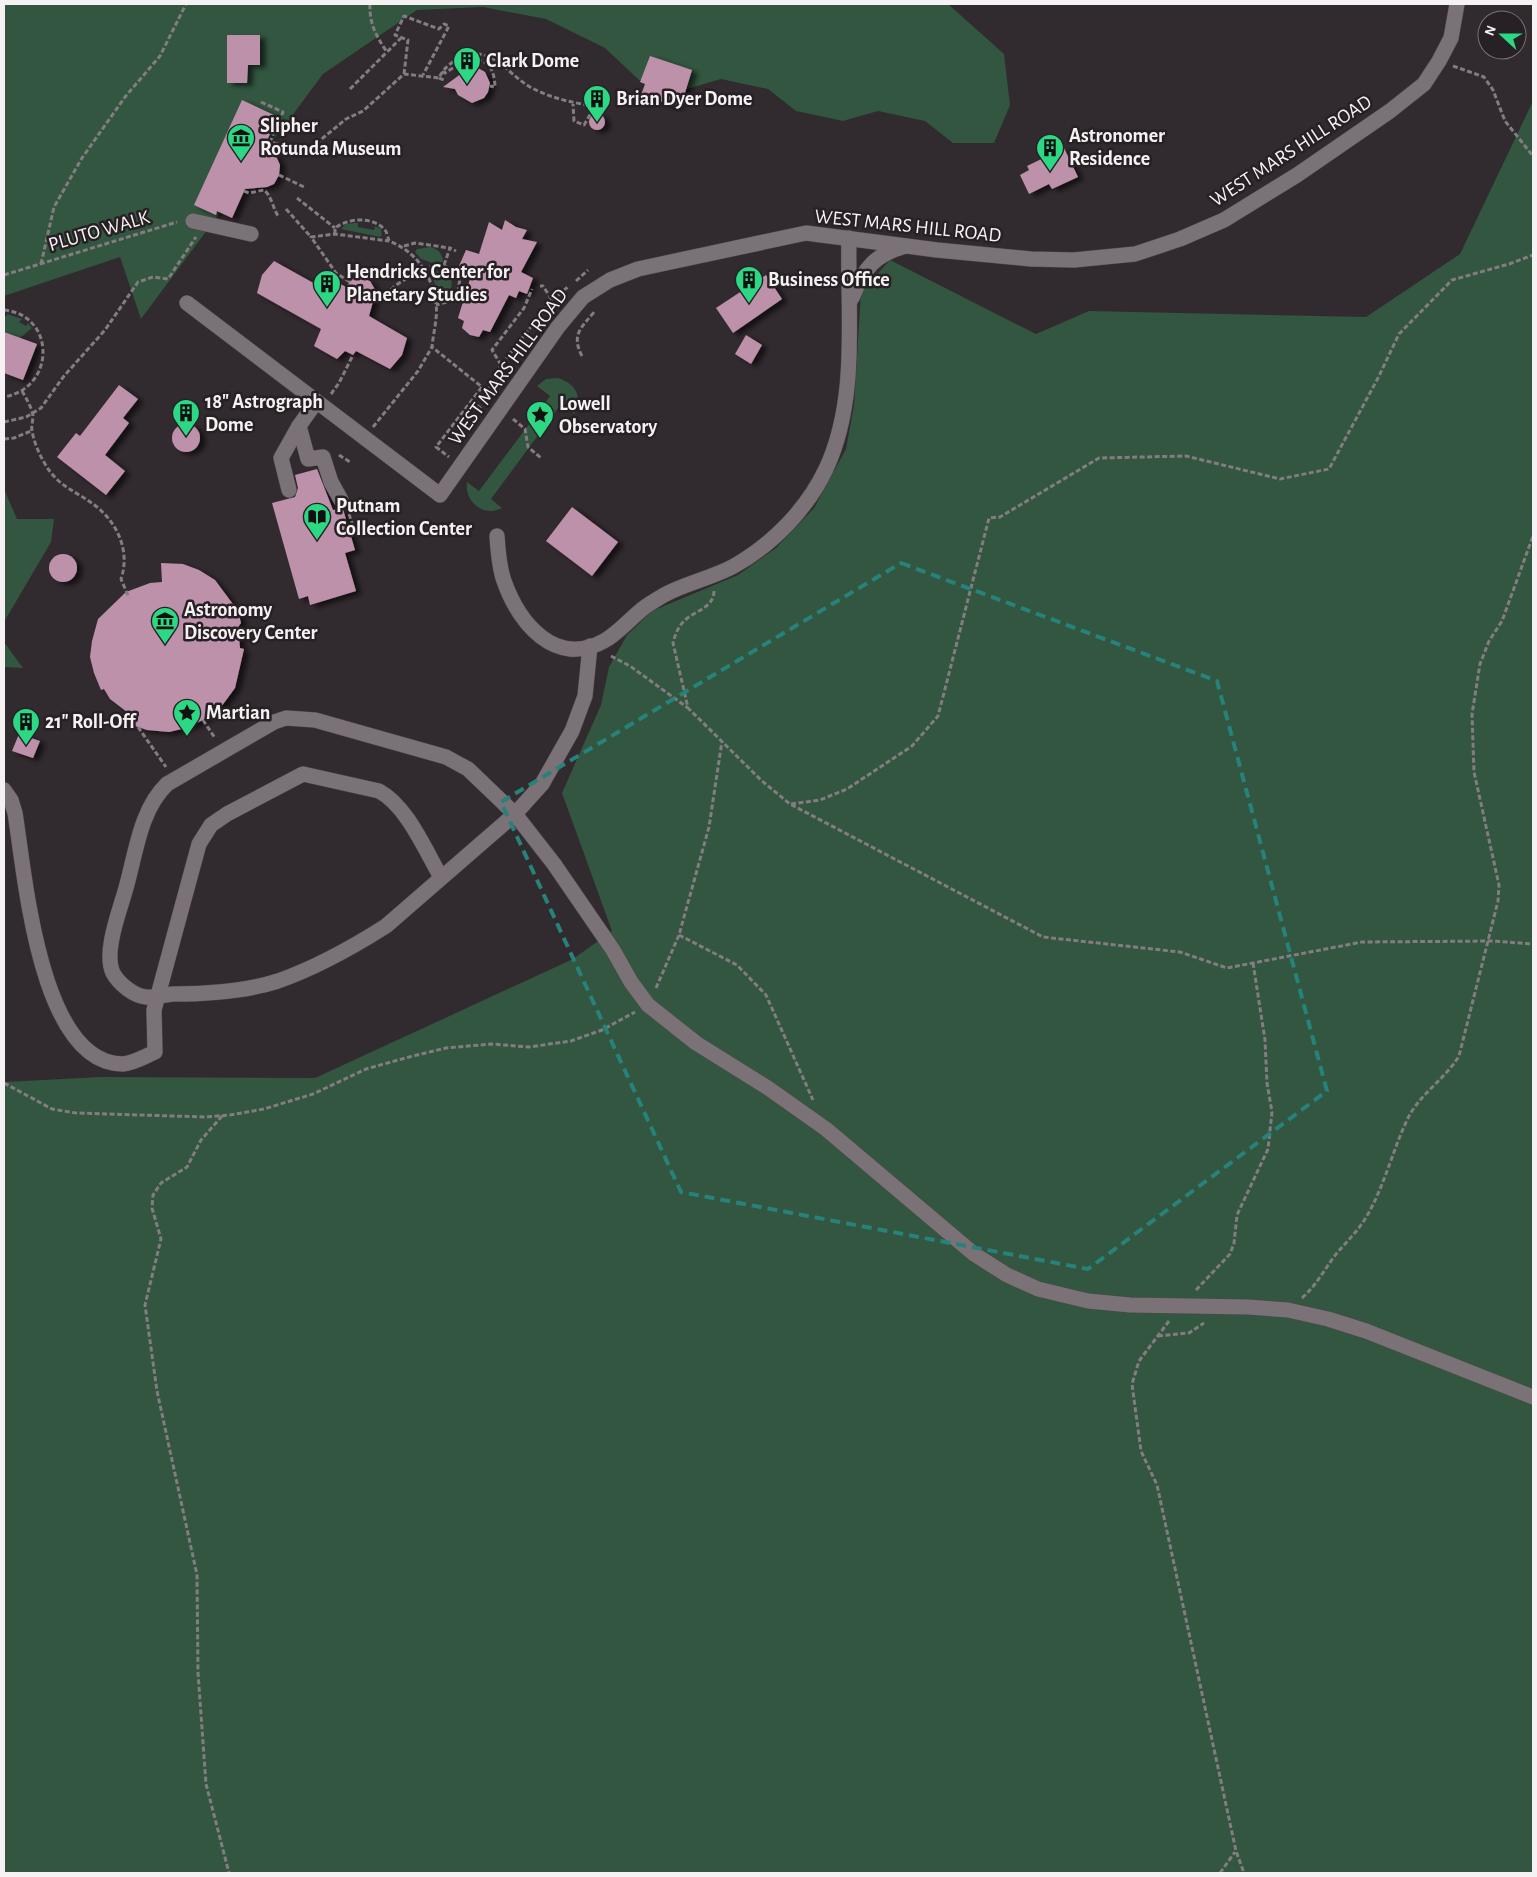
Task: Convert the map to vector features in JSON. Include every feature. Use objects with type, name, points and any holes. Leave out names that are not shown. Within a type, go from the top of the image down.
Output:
[{"type":"street","name":"WEST MARS HILL ROAD","points":[[187,303],[323,400],[440,495],[558,327],[583,297],[603,284],[638,269],[806,234],[1032,259],[1074,260],[1135,254],[1180,239],[1224,220],[1297,175],[1390,111],[1424,84],[1439,61],[1451,38],[1457,4]]},
{"type":"street","points":[[198,222],[251,234]]},
{"type":"street","points":[[497,536],[498,558],[504,580],[519,614],[527,624],[547,641],[564,649],[577,649],[604,641],[640,610],[666,594],[733,566],[761,548],[797,515],[826,469],[839,436],[846,400],[849,238]]},
{"type":"street","points":[[848,306],[859,280],[871,263],[893,250],[909,246]]},
{"type":"street","points":[[289,490],[281,458],[299,426],[323,400]]},
{"type":"street","points":[[299,426],[308,460],[322,457],[331,482],[341,500]]},
{"type":"street","points":[[590,646],[585,696],[572,730],[542,784],[515,814],[386,926],[364,940],[277,981],[212,993],[146,997],[124,986],[112,972],[110,958],[113,937],[151,804],[156,795],[167,784],[274,722],[286,718],[315,720],[446,757],[468,769],[515,814],[574,892],[613,950],[631,982],[648,1005],[696,1043],[768,1088],[826,1129],[974,1254],[1007,1275],[1038,1289],[1088,1301],[1130,1305],[1227,1306],[1288,1310],[1328,1319],[1366,1331],[1533,1397]]},
{"type":"street","points":[[4,790],[11,800],[15,814],[40,959],[60,1016],[84,1047],[97,1057],[110,1062],[135,1062],[155,1052],[154,1010],[160,995],[204,834],[211,825],[226,814],[303,774],[379,791],[390,797],[400,808],[441,877]]},
{"type":"path","points":[[41,264],[54,207],[82,158],[125,96],[160,56],[186,4]]},
{"type":"path","points":[[370,4],[369,17],[374,32],[387,52]]},
{"type":"path","points":[[261,102],[283,112],[270,142],[304,149],[312,147],[346,119],[363,111],[404,74],[408,40],[395,35],[404,16],[439,29],[444,24],[449,26],[423,75]]},
{"type":"path","points":[[350,89],[402,38]]},
{"type":"path","points":[[439,78],[452,62],[467,54],[478,54],[490,57],[529,86],[574,104],[588,105],[591,109],[589,119],[584,125],[574,121],[574,104]]},
{"type":"path","points":[[442,72],[445,73],[472,59],[480,61],[491,69],[495,78],[495,87],[490,86]]},
{"type":"path","points":[[1439,61],[1484,77],[1494,90],[1505,121],[1533,156]]},
{"type":"path","points":[[404,74],[423,75],[444,80]]},
{"type":"path","points":[[279,175],[306,188]]},
{"type":"path","points":[[244,191],[249,193],[264,190],[268,194],[278,216]]},
{"type":"path","points":[[297,198],[335,228]]},
{"type":"path","points":[[286,209],[311,237],[336,273],[350,282]]},
{"type":"path","name":"PLUTO WALK","points":[[4,275],[164,228],[184,219],[198,222]]},
{"type":"path","points":[[335,228],[352,220],[372,222],[385,230],[389,241]]},
{"type":"path","points":[[4,422],[15,421],[33,414],[41,408],[64,376],[105,330],[138,282],[153,277],[168,279],[188,252],[198,222]]},
{"type":"path","points":[[335,228],[335,234]]},
{"type":"path","points":[[311,237],[335,234],[389,241],[403,247],[424,268],[436,305],[432,347],[396,400],[370,430]]},
{"type":"path","points":[[403,247],[415,243],[450,248],[456,251]]},
{"type":"path","points":[[444,265],[450,248]]},
{"type":"path","points":[[790,804],[820,800],[847,789],[912,746],[938,716],[989,518],[1000,517],[1099,458],[1186,456],[1280,479],[1329,469],[1378,378],[1399,334],[1452,280],[1509,264],[1533,255]]},
{"type":"path","points":[[374,300],[379,302],[396,285],[424,268],[444,265],[460,278],[457,299],[436,305]]},
{"type":"path","points":[[488,391],[501,365],[552,300],[543,286],[540,286]]},
{"type":"path","points":[[501,365],[492,350],[524,308],[532,289]]},
{"type":"path","points":[[582,356],[576,345],[576,338],[580,330],[598,308]]},
{"type":"path","points":[[4,310],[22,315],[31,322],[42,342],[42,365],[31,384],[22,392],[4,397]]},
{"type":"path","points":[[432,347],[492,394]]},
{"type":"path","points":[[323,400],[339,383],[353,356]]},
{"type":"path","points":[[450,458],[436,447],[482,386]]},
{"type":"path","points":[[22,392],[33,414],[32,430],[44,463],[52,475],[63,487],[96,506],[115,528],[124,546],[126,565],[121,579],[129,598]]},
{"type":"path","points":[[471,401],[487,413]]},
{"type":"path","points":[[513,419],[525,429],[528,447],[541,458]]},
{"type":"path","points":[[4,439],[14,438],[32,430]]},
{"type":"path","points":[[1288,1310],[1314,1288],[1337,1253],[1358,1230],[1369,1213],[1408,1116],[1427,1092],[1449,1072],[1459,1056],[1498,901],[1499,885],[1474,772],[1472,714],[1480,664],[1489,641],[1502,621],[1533,536]]},
{"type":"path","points":[[688,708],[673,643],[683,621],[710,604],[715,593],[710,576]]},
{"type":"path","points":[[590,646],[630,666],[688,708],[762,781],[790,804],[1043,937],[1180,952],[1227,968],[1362,942],[1487,941],[1533,944]]},
{"type":"path","points":[[204,720],[218,743]]},
{"type":"path","points":[[138,727],[168,770]]},
{"type":"path","points":[[4,1083],[52,1109],[76,1113],[222,1116],[264,1109],[313,1094],[366,1069],[446,1048],[491,1044],[529,1047],[571,1041],[602,1030],[648,1005],[679,934],[709,827],[722,741]]},
{"type":"path","points":[[679,934],[737,965],[766,995],[815,1104]]},
{"type":"path","points":[[1244,1873],[1236,1851],[1157,1485],[1141,1451],[1132,1384],[1139,1361],[1181,1305],[1230,1254],[1234,1243],[1237,1215],[1268,1149],[1272,1112],[1267,1082],[1265,1040],[1253,963]]},
{"type":"path","points":[[222,1116],[202,1140],[187,1167],[160,1183],[153,1194],[152,1208],[161,1239],[145,1305],[157,1392],[196,1575],[198,1673],[206,1784],[229,1873]]},
{"type":"path","points":[[1158,1336],[1189,1333],[1227,1306]]},
{"type":"path","points":[[1220,1873],[1236,1851]]},
{"type":"highlighted area","points":[[901,563],[1217,681],[1327,1091],[1088,1269],[681,1192],[501,802]]},
{"type":"green space","points":[[4,4],[948,4],[1004,54],[1010,105],[994,143],[953,143],[925,121],[878,111],[843,121],[796,111],[768,89],[721,79],[687,89],[639,80],[605,48],[546,19],[483,7],[417,10],[323,74],[141,319],[120,257],[4,296]]},
{"type":"green space","points":[[1533,101],[1533,1873],[4,1873],[4,1082],[101,1077],[315,1078],[573,959],[612,931],[562,793],[601,705],[609,667],[627,635],[652,611],[738,575],[776,548],[814,508],[846,449],[854,405],[861,292],[890,260],[1036,334],[1089,311],[1366,317],[1460,254]]},
{"type":"green space","points":[[358,223],[358,227],[374,230],[375,226],[381,229],[382,235],[380,237],[341,229],[346,224]]},
{"type":"green space","points":[[430,247],[442,255],[443,261],[438,265],[421,259],[415,252],[417,249]]},
{"type":"green space","points":[[430,270],[445,273],[452,280],[450,299],[439,300],[433,277],[430,273]]},
{"type":"green space","points":[[7,314],[22,319],[19,322],[26,326],[28,323],[32,328],[20,338],[4,332],[4,316],[7,316]]},
{"type":"green space","points":[[558,378],[569,383],[578,396],[577,408],[574,414],[561,404],[491,499],[502,508],[488,511],[476,506],[469,495],[467,482],[479,491],[550,396],[537,386],[546,379]]},
{"type":"green space","points":[[4,489],[17,519],[54,519],[51,542],[4,622]]},
{"type":"green space","points":[[4,642],[23,668],[4,667]]},
{"type":"building","points":[[227,35],[260,35],[260,65],[248,65],[247,83],[227,83]]},
{"type":"building","points":[[650,56],[692,70],[684,96],[680,95],[677,107],[641,95],[645,84],[640,82]]},
{"type":"building","name":"Clark Dome","points":[[469,68],[478,68],[485,72],[490,83],[484,98],[472,103],[458,95],[455,89],[443,87]]},
{"type":"building","points":[[242,100],[278,117],[264,147],[276,156],[280,165],[279,175],[274,184],[267,187],[245,189],[232,218],[217,211],[216,215],[194,205]]},
{"type":"building","name":"Brian Dyer Dome","points":[[597,114],[605,122],[597,130],[589,122]]},
{"type":"building","name":"Astronomer Residence","points":[[1064,148],[1078,177],[1052,189],[1049,184],[1029,194],[1020,175],[1029,170],[1027,166]]},
{"type":"building","points":[[505,220],[516,227],[527,230],[522,239],[537,242],[521,272],[533,278],[527,294],[519,291],[516,298],[509,295],[490,332],[483,330],[479,337],[470,335],[462,328],[464,321],[458,318],[470,279],[463,276],[465,269],[459,266],[466,250],[479,254],[489,222],[502,230]]},
{"type":"building","name":"Hendricks Center for Planetary Studies","points":[[274,261],[326,290],[333,280],[346,287],[352,279],[359,277],[370,281],[376,291],[369,316],[407,338],[402,355],[390,369],[356,351],[353,355],[345,351],[337,359],[314,346],[321,329],[257,293],[262,275]]},
{"type":"building","name":"Business Office","points":[[766,275],[782,299],[733,333],[716,308]]},
{"type":"building","points":[[4,332],[37,344],[23,380],[4,373]]},
{"type":"building","points":[[746,335],[762,345],[751,364],[735,354]]},
{"type":"building","points":[[119,385],[138,399],[123,418],[129,423],[105,455],[125,471],[106,495],[57,457],[76,433],[80,436]]},
{"type":"building","name":"18″ Astrograph Dome","points":[[186,424],[196,428],[200,438],[196,448],[186,452],[176,448],[172,438],[176,428]]},
{"type":"building","name":"Putnam Collection Center","points":[[317,469],[333,510],[343,509],[355,550],[345,553],[356,591],[310,605],[308,596],[299,599],[272,503],[295,497],[298,488],[295,475]]},
{"type":"building","points":[[572,507],[618,542],[592,576],[546,541]]},
{"type":"building","points":[[63,554],[73,558],[77,568],[73,578],[63,582],[53,578],[49,568],[53,558]]},
{"type":"building","name":"Astronomy Discovery Center","points":[[161,563],[183,564],[199,570],[215,580],[238,611],[241,623],[238,627],[240,648],[244,649],[235,688],[221,707],[203,720],[186,728],[169,732],[147,730],[129,724],[131,715],[110,699],[104,689],[101,690],[90,657],[98,619],[126,592],[150,583],[162,582]]},
{"type":"building","name":"21″ Roll-Off","points":[[19,734],[40,741],[33,758],[12,751]]},
{"type":"place","name":"Clark Dome","points":[[467,85]]},
{"type":"place","name":"Brian Dyer Dome","points":[[597,123]]},
{"type":"place","name":"Slipher Rotunda Museum","points":[[241,162]]},
{"type":"place","name":"Astronomer Residence","points":[[1050,172]]},
{"type":"place","name":"Business Office","points":[[749,304]]},
{"type":"place","name":"Hendricks Center for Planetary Studies","points":[[327,308]]},
{"type":"place","name":"18″ Astrograph Dome","points":[[186,437]]},
{"type":"place","name":"Lowell Observatory","points":[[540,439]]},
{"type":"place","name":"Putnam Collection Center","points":[[317,541]]},
{"type":"place","name":"Astronomy Discovery Center","points":[[165,645]]},
{"type":"place","name":"Martian","points":[[187,737]]},
{"type":"place","name":"21″ Roll-Off","points":[[26,746]]}]
